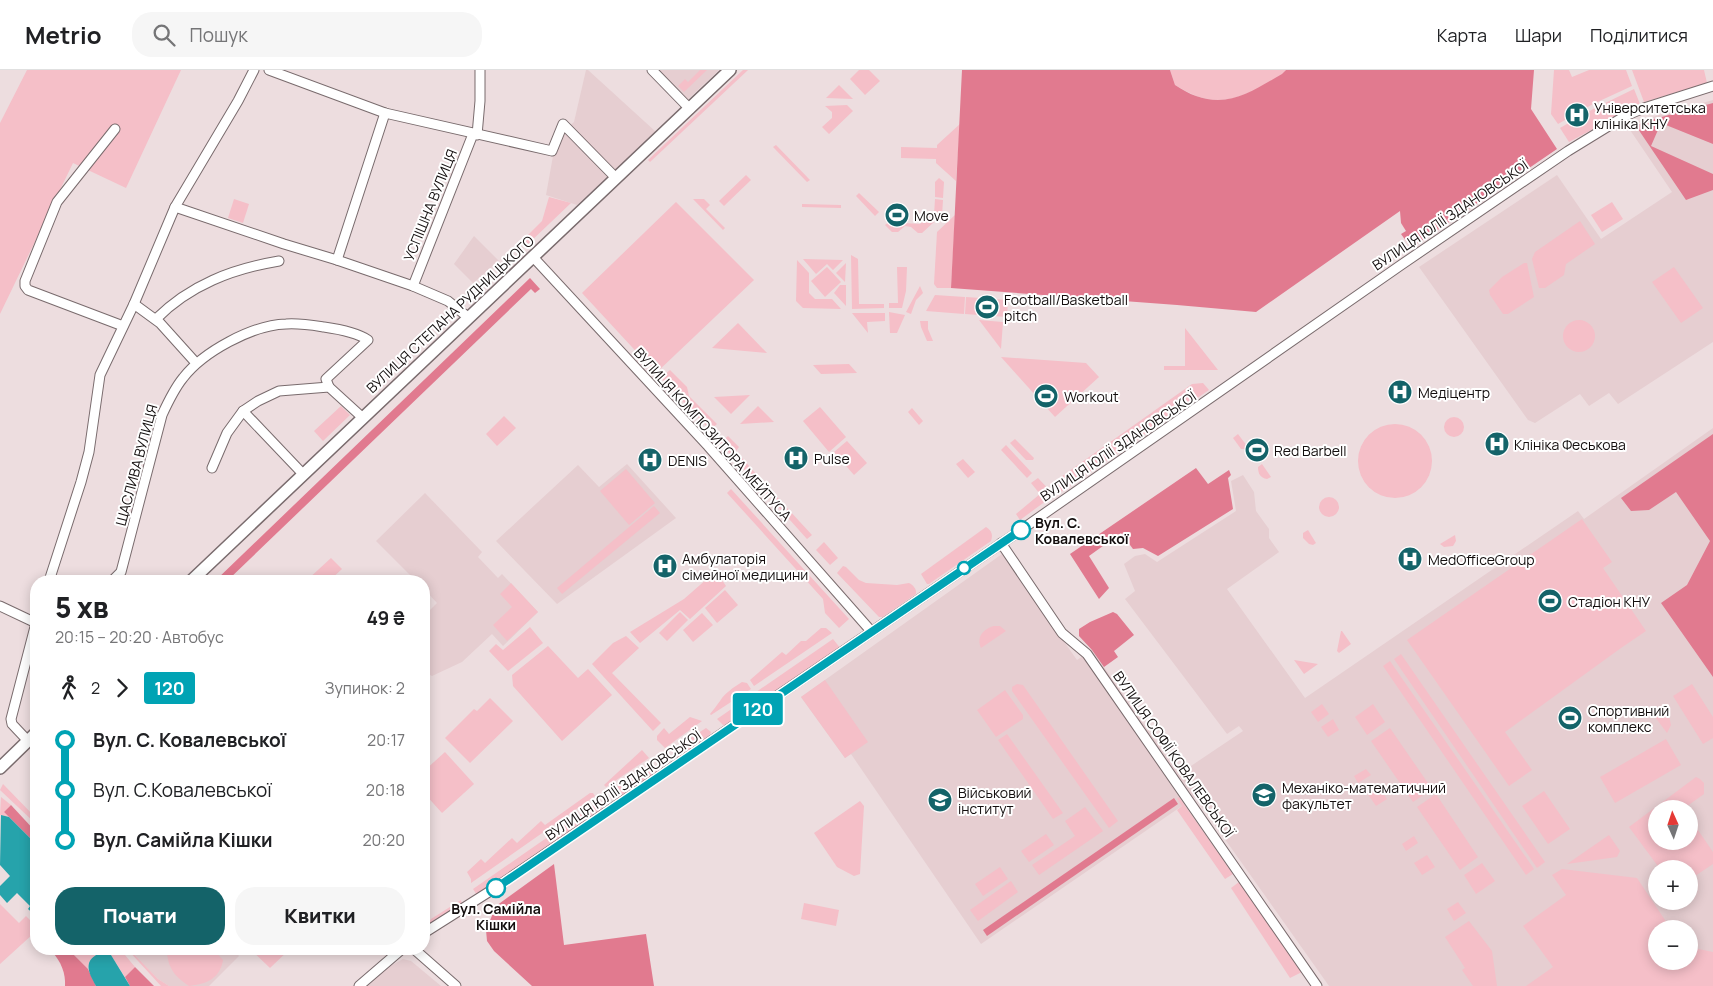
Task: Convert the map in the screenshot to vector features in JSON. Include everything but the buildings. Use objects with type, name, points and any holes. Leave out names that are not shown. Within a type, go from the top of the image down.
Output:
[{"type":"main road","name":"ВУЛИЦЯ СТЕПАНА РУДНИЦЬКОГО","points":[[198,575],[533,257],[612,174],[690,108],[730,70]]},
{"type":"main road","points":[[0,768],[30,739]]},
{"type":"street","points":[[52,575],[89,452],[100,375],[134,304],[175,207],[238,101],[254,70]]},
{"type":"street","points":[[269,70],[385,114],[552,152],[563,124],[612,174]]},
{"type":"street","name":"УСПІШНА ВУЛИЦЯ","points":[[413,286],[475,134],[480,101],[480,70]]},
{"type":"street","points":[[652,70],[690,108]]},
{"type":"street","name":"ВУЛИЦЯ ЮЛІЇ ЗДАНОВСЬКОЇ","points":[[430,930],[496,888],[1001,543],[1568,151],[1625,116],[1713,86]]},
{"type":"street","points":[[337,260],[385,114]]},
{"type":"street","points":[[115,130],[57,202],[25,281],[25,286],[28,290],[123,326]]},
{"type":"street","points":[[175,207],[413,286],[448,301],[469,318]]},
{"type":"street","name":"ВУЛИЦЯ КОМПОЗИТОРА МЕЙТУСА","points":[[533,257],[708,446],[871,632]]},
{"type":"street","points":[[156,319],[180,300],[218,277],[234,271],[279,261]]},
{"type":"street","points":[[134,304],[156,319],[196,363]]},
{"type":"street","name":"ЩАСЛИВА ВУЛИЦЯ","points":[[118,575],[121,572],[162,415],[171,395],[196,363],[222,346],[250,332],[284,324],[301,324],[329,328],[358,335],[368,340],[326,379],[329,388]]},
{"type":"street","points":[[212,468],[227,433],[243,411],[279,391],[329,388],[363,418]]},
{"type":"street","points":[[243,411],[303,474]]},
{"type":"street","name":"ВУЛИЦЯ СОФІЇ КОВАЛЕВСЬКОЇ","points":[[1001,543],[1062,633],[1087,654],[1318,986]]},
{"type":"street","points":[[0,606],[30,620]]},
{"type":"street","points":[[30,647],[12,724],[30,736]]},
{"type":"street","points":[[359,986],[395,955]]},
{"type":"street","points":[[421,955],[456,986]]},
{"type":"shaded area","points":[[27,70],[181,70],[126,188],[73,163],[0,314],[0,123]]},
{"type":"shaded area","points":[[586,70],[656,132],[577,205],[546,195],[553,156],[564,131],[574,122]]},
{"type":"shaded area","points":[[654,70],[719,70],[686,101]]},
{"type":"shaded area","points":[[700,70],[707,70],[684,92],[678,86],[685,79],[688,82]]},
{"type":"shaded area","points":[[743,70],[748,70],[650,162],[648,160]]},
{"type":"shaded area","points":[[859,70],[869,70],[880,81],[865,95],[850,79]]},
{"type":"shaded area","points":[[962,70],[1170,70],[1175,85],[1188,93],[1208,99],[1220,100],[1241,96],[1286,70],[1534,70],[1531,109],[1557,149],[1411,248],[1401,234],[1406,231],[1401,223],[1400,211],[1256,312],[951,288]]},
{"type":"shaded area","points":[[1170,70],[1286,70],[1283,74],[1242,96],[1220,100],[1196,96],[1175,85]]},
{"type":"shaded area","points":[[1554,70],[1569,70],[1572,77],[1589,70],[1626,70],[1632,86],[1593,104],[1558,124],[1551,114]]},
{"type":"shaded area","points":[[1632,70],[1704,70],[1707,83],[1644,102]]},
{"type":"shaded area","points":[[839,85],[853,99],[826,98]]},
{"type":"shaded area","points":[[1634,89],[1640,104],[1569,142],[1560,128]]},
{"type":"shaded area","points":[[1713,100],[1713,342],[1618,404],[1609,393],[1589,406],[1580,394],[1535,423],[1528,420],[1419,267],[1557,175],[1601,239],[1672,192],[1628,127],[1641,120]]},
{"type":"shaded area","points":[[1713,103],[1713,144],[1661,123],[1651,146],[1713,174],[1713,190],[1686,200],[1636,126],[1643,122]]},
{"type":"shaded area","points":[[847,105],[853,111],[829,134],[822,127],[832,118],[832,112],[825,106]]},
{"type":"shaded area","points":[[960,124],[956,181],[936,163],[936,159],[901,158],[901,147],[937,148],[937,145]]},
{"type":"shaded area","points":[[776,145],[810,180],[807,182],[773,147]]},
{"type":"shaded area","points":[[746,175],[751,180],[724,206],[719,201]]},
{"type":"shaded area","points":[[939,178],[944,182],[943,198],[935,197],[935,182]]},
{"type":"shaded area","points":[[859,193],[879,212],[875,216],[856,196]]},
{"type":"shaded area","points":[[549,197],[571,203],[528,244],[523,240],[542,221]]},
{"type":"shaded area","points":[[234,199],[249,204],[243,223],[228,218]]},
{"type":"shaded area","points":[[693,199],[704,199],[710,205],[706,209],[725,228],[723,230]]},
{"type":"shaded area","points":[[935,199],[943,200],[942,216],[937,219],[934,215]]},
{"type":"shaded area","points":[[676,202],[754,280],[656,373],[582,293]]},
{"type":"shaded area","points":[[1612,202],[1623,219],[1602,232],[1591,215]]},
{"type":"shaded area","points":[[802,204],[841,205],[841,208],[802,207]]},
{"type":"shaded area","points":[[955,215],[951,288],[937,288],[934,284],[937,232]]},
{"type":"shaded area","points":[[929,216],[934,222],[922,233],[918,233],[911,227],[905,226],[898,232],[892,232],[885,225],[889,222],[920,224]]},
{"type":"shaded area","points":[[1580,221],[1595,244],[1566,264],[1564,275],[1545,288],[1539,288],[1532,259],[1535,252]]},
{"type":"shaded area","points":[[474,236],[499,261],[473,283],[454,264]]},
{"type":"shaded area","points":[[851,255],[858,259],[859,304],[884,304],[884,308],[852,309]]},
{"type":"shaded area","points":[[803,259],[843,260],[833,270],[827,264],[816,274]]},
{"type":"shaded area","points":[[797,260],[809,273],[809,293],[815,299],[832,299],[841,309],[803,308],[796,301]]},
{"type":"shaded area","points":[[846,263],[845,282],[836,273]]},
{"type":"shaded area","points":[[1527,263],[1534,297],[1508,314],[1503,314],[1490,295],[1489,290],[1502,277]]},
{"type":"shaded area","points":[[827,267],[841,282],[825,297],[811,281]]},
{"type":"shaded area","points":[[897,267],[907,267],[906,291],[902,308],[889,308],[889,303],[898,303]]},
{"type":"shaded area","points":[[1674,267],[1703,308],[1681,323],[1652,282]]},
{"type":"shaded area","points":[[530,278],[540,289],[535,293],[531,289],[233,575],[221,575]]},
{"type":"shaded area","points":[[840,285],[846,285],[846,306],[834,293]]},
{"type":"shaded area","points":[[920,286],[923,293],[916,300],[911,314],[906,312]]},
{"type":"shaded area","points":[[935,295],[965,297],[964,314],[926,311]]},
{"type":"shaded area","name":"Football/Basketball pitch","points":[[966,297],[1008,300],[1007,317],[965,314]]},
{"type":"shaded area","points":[[889,312],[905,315],[897,333],[890,333]]},
{"type":"shaded area","points":[[852,313],[885,313],[885,321],[867,322],[868,333]]},
{"type":"shaded area","points":[[979,320],[1003,322],[1001,349]]},
{"type":"shaded area","points":[[1579,320],[1585,321],[1590,325],[1594,330],[1594,342],[1590,347],[1585,351],[1579,352],[1573,351],[1568,347],[1564,342],[1563,336],[1564,330],[1568,325],[1573,321]]},
{"type":"shaded area","points":[[920,321],[928,321],[928,329],[933,341],[927,341]]},
{"type":"shaded area","points":[[738,323],[767,353],[712,348]]},
{"type":"shaded area","points":[[1185,328],[1218,370],[1164,370],[1164,366],[1185,366]]},
{"type":"shaded area","points":[[1001,357],[1086,363],[1099,377],[1055,417]]},
{"type":"shaded area","points":[[849,364],[857,373],[821,374],[813,365]]},
{"type":"shaded area","points":[[670,370],[687,387],[689,396],[717,424],[710,430],[661,378]]},
{"type":"shaded area","points":[[1203,383],[1209,390],[1058,494],[1051,484],[1192,384]]},
{"type":"shaded area","points":[[750,395],[731,414],[714,397]]},
{"type":"shaded area","points":[[341,406],[350,415],[323,441],[314,431]]},
{"type":"shaded area","points":[[758,406],[774,422],[740,424]]},
{"type":"shaded area","points":[[820,407],[846,437],[829,452],[803,421]]},
{"type":"shaded area","points":[[912,408],[923,421],[919,425],[908,412]]},
{"type":"shaded area","points":[[504,416],[516,428],[497,446],[486,434]]},
{"type":"shaded area","points":[[1454,417],[1461,420],[1464,427],[1461,434],[1454,437],[1447,434],[1444,427],[1447,420]]},
{"type":"shaded area","points":[[1388,424],[1402,424],[1416,430],[1426,440],[1432,454],[1432,468],[1426,482],[1416,492],[1402,498],[1388,498],[1374,492],[1364,482],[1358,468],[1358,454],[1364,440],[1374,430]]},
{"type":"shaded area","points":[[1713,428],[1713,986],[1329,986],[1195,797],[981,944],[851,754],[845,758],[801,697],[1002,554],[1077,660],[1092,650],[1179,774],[1243,731],[1239,726],[1227,734],[1125,599],[1135,591],[1124,564],[1135,556],[1145,554],[1157,562],[1236,511],[1231,481],[1243,475],[1254,492],[1256,511],[1269,529],[1269,538],[1279,552],[1227,589],[1305,698],[1578,511],[1584,519]]},
{"type":"shaded area","points":[[1238,434],[1247,446],[1246,449],[1241,449],[1233,438]]},
{"type":"shaded area","points":[[1713,434],[1713,677],[1661,603],[1687,585],[1710,541],[1676,492],[1649,510],[1631,511],[1621,498]]},
{"type":"shaded area","points":[[728,436],[739,447],[736,451],[772,492],[768,496],[720,443]]},
{"type":"shaded area","points":[[1015,439],[1034,458],[1033,460],[1026,460],[1010,443]]},
{"type":"shaded area","points":[[847,441],[867,463],[854,475],[834,452]]},
{"type":"shaded area","points":[[1006,445],[1032,473],[1027,478],[1001,450]]},
{"type":"shaded area","points":[[963,459],[975,472],[968,478],[956,464]]},
{"type":"shaded area","points":[[627,464],[676,518],[557,604],[496,541],[578,465],[599,487]]},
{"type":"shaded area","points":[[1262,464],[1271,477],[1267,479],[1263,478],[1259,473],[1258,467]]},
{"type":"shaded area","points":[[1196,468],[1208,484],[1229,470],[1231,475],[1228,478],[1233,509],[1158,556],[1143,548],[1133,549],[1121,533],[1089,556],[1109,588],[1099,599],[1070,554]]},
{"type":"shaded area","points":[[626,469],[655,503],[629,525],[600,491]]},
{"type":"shaded area","points":[[1038,478],[1054,495],[1020,520],[1016,514],[1040,494],[1031,483]]},
{"type":"shaded area","points":[[731,489],[849,619],[839,628],[825,613],[823,599],[727,493]]},
{"type":"shaded area","points":[[425,493],[482,552],[478,557],[498,578],[502,574],[538,612],[503,646],[492,634],[462,662],[432,676],[430,675],[430,610],[437,603],[430,595],[430,575],[410,575],[376,541]]},
{"type":"shaded area","points":[[776,496],[812,535],[807,539],[772,500]]},
{"type":"shaded area","points":[[1329,497],[1336,500],[1339,507],[1336,514],[1329,517],[1322,514],[1319,507],[1322,500]]},
{"type":"shaded area","points":[[654,506],[660,513],[562,594],[557,588]]},
{"type":"shaded area","name":"Стадіон КНУ","points":[[1582,519],[1612,562],[1603,568],[1646,631],[1505,732],[1532,770],[1509,786],[1407,640]]},
{"type":"shaded area","points":[[986,527],[992,533],[991,541],[927,584],[921,574]]},
{"type":"shaded area","points":[[1308,530],[1316,543],[1313,545],[1303,538],[1303,533]]},
{"type":"shaded area","points":[[1455,535],[1456,541],[1453,546],[1444,547],[1440,544]]},
{"type":"shaded area","points":[[824,542],[838,558],[830,565],[816,550]]},
{"type":"shaded area","points":[[331,558],[342,569],[336,575],[313,575]]},
{"type":"shaded area","points":[[843,566],[859,580],[866,583],[897,585],[909,583],[916,590],[916,594],[883,617],[879,617],[837,573]]},
{"type":"shaded area","points":[[716,571],[726,586],[690,619],[680,610],[640,643],[630,632],[684,599]]},
{"type":"shaded area","points":[[511,583],[538,612],[507,641],[493,625],[512,607],[500,594]]},
{"type":"shaded area","points":[[725,590],[738,605],[717,623],[705,608]]},
{"type":"shaded area","points":[[680,612],[688,620],[667,641],[659,633]]},
{"type":"shaded area","points":[[1113,612],[1117,614],[1134,635],[1114,651],[1118,657],[1104,667],[1079,636],[1079,629]]},
{"type":"shaded area","points":[[702,613],[713,625],[693,642],[683,630]]},
{"type":"shaded area","points":[[994,626],[1000,626],[1006,631],[981,648],[979,640],[981,634]]},
{"type":"shaded area","points":[[530,627],[543,643],[508,671],[489,651],[496,644],[503,650]]},
{"type":"shaded area","points":[[821,628],[826,628],[832,633],[754,686],[750,680],[782,652],[786,655],[801,641],[806,641]]},
{"type":"shaded area","points":[[1341,631],[1351,644],[1339,653],[1337,651]]},
{"type":"shaded area","points":[[626,636],[639,648],[612,673],[661,723],[653,731],[592,664],[613,643]]},
{"type":"shaded area","points":[[833,639],[841,649],[731,725],[723,725],[717,719]]},
{"type":"shaded area","points":[[548,646],[578,678],[588,669],[612,695],[562,741],[513,686],[512,675]]},
{"type":"shaded area","points":[[1401,654],[1545,862],[1537,868],[1394,659]]},
{"type":"shaded area","points":[[1294,660],[1318,664],[1304,674]]},
{"type":"shaded area","points":[[1390,661],[1534,869],[1526,875],[1383,666]]},
{"type":"shaded area","points":[[825,680],[868,742],[845,758],[801,697]]},
{"type":"shaded area","points":[[742,682],[747,683],[751,689],[711,715],[724,695]]},
{"type":"shaded area","points":[[1017,684],[1023,685],[1118,821],[1109,828],[1012,691],[1012,687]]},
{"type":"shaded area","points":[[1692,684],[1713,717],[1713,738],[1703,744],[1673,696]]},
{"type":"shaded area","points":[[1005,690],[1023,715],[1023,719],[996,737],[977,710]]},
{"type":"shaded area","points":[[490,698],[513,721],[470,763],[445,738],[474,709],[477,711]]},
{"type":"shaded area","points":[[1322,704],[1329,714],[1318,722],[1311,712]]},
{"type":"shaded area","points":[[1373,704],[1385,722],[1367,735],[1355,717]]},
{"type":"shaded area","points":[[1662,711],[1669,716],[1671,725],[1667,733],[1652,713]]},
{"type":"shaded area","points":[[690,717],[702,721],[665,748],[657,740],[657,736],[664,728],[669,734]]},
{"type":"shaded area","points":[[1333,719],[1339,730],[1328,737],[1321,727]]},
{"type":"shaded area","points":[[706,728],[711,732],[708,738],[677,760],[671,751]]},
{"type":"shaded area","points":[[1390,728],[1432,789],[1413,802],[1371,741]]},
{"type":"shaded area","points":[[1007,734],[1063,813],[1053,819],[998,740]]},
{"type":"shaded area","points":[[1666,739],[1681,765],[1615,803],[1600,777]]},
{"type":"shaded area","points":[[642,750],[649,758],[606,787],[604,785]]},
{"type":"shaded area","points":[[445,752],[474,784],[442,813],[430,800],[430,766]]},
{"type":"shaded area","points":[[653,764],[659,769],[659,772],[616,800],[609,792]]},
{"type":"shaded area","points":[[1366,769],[1371,775],[1358,783],[1354,776]]},
{"type":"shaded area","points":[[1696,777],[1704,783],[1704,794],[1696,800],[1665,800]]},
{"type":"shaded area","points":[[3,784],[30,812],[30,818],[0,790]]},
{"type":"shaded area","points":[[1378,786],[1387,799],[1376,806],[1367,793]]},
{"type":"shaded area","points":[[1544,791],[1570,829],[1548,844],[1522,806]]},
{"type":"shaded area","points":[[590,793],[593,793],[595,796],[471,883],[467,872],[481,859],[485,863],[512,838],[517,843],[541,821],[545,825]]},
{"type":"shaded area","points":[[1436,794],[1478,857],[1460,870],[1417,807]]},
{"type":"shaded area","points":[[1,797],[11,805],[4,812],[9,817],[0,815]]},
{"type":"shaded area","points":[[1179,797],[1233,874],[1225,879],[1177,810],[1182,806],[1177,798]]},
{"type":"shaded area","points":[[1174,798],[1178,804],[987,936],[983,930]]},
{"type":"shaded area","points":[[860,801],[864,806],[860,874],[854,876],[837,867],[814,833]]},
{"type":"shaded area","points":[[598,802],[603,809],[498,882],[495,878],[487,884],[489,888],[477,895],[473,889]]},
{"type":"shaded area","points":[[11,805],[30,826],[30,838],[4,812]]},
{"type":"shaded area","points":[[1085,807],[1103,831],[1039,875],[1032,865],[1075,836],[1065,821]]},
{"type":"shaded area","points":[[1648,813],[1648,850],[1698,850],[1698,830],[1713,852],[1713,864],[1698,874],[1698,860],[1653,860],[1629,827]]},
{"type":"shaded area","points":[[1046,834],[1054,845],[1029,862],[1021,851]]},
{"type":"shaded area","points":[[1609,835],[1620,851],[1617,857],[1567,864]]},
{"type":"shaded area","points":[[1414,836],[1418,843],[1406,851],[1402,844]]},
{"type":"shaded area","points":[[1427,855],[1435,867],[1422,875],[1414,863]]},
{"type":"shaded area","points":[[1482,863],[1495,881],[1476,894],[1464,875]]},
{"type":"shaded area","points":[[554,864],[564,945],[646,934],[654,986],[532,986],[494,951],[487,941],[486,930],[496,906]]},
{"type":"shaded area","points":[[1000,867],[1008,879],[983,896],[975,884]]},
{"type":"shaded area","points":[[1562,869],[1637,878],[1648,894],[1648,910],[1658,910],[1665,920],[1648,920],[1648,970],[1698,970],[1698,949],[1713,952],[1713,986],[1526,986],[1553,967],[1523,926],[1566,895],[1552,875]]},
{"type":"shaded area","points":[[1011,881],[1018,892],[978,921],[970,910]]},
{"type":"shaded area","points":[[1239,882],[1302,972],[1290,978],[1231,888]]},
{"type":"shaded area","points":[[461,900],[462,905],[434,923],[430,923],[431,919]]},
{"type":"shaded area","points":[[1458,902],[1466,913],[1454,921],[1447,909]]},
{"type":"shaded area","points":[[804,903],[839,910],[836,926],[801,919]]},
{"type":"shaded area","points":[[0,904],[19,923],[26,916],[30,920],[30,937],[0,964]]},
{"type":"shaded area","points":[[1469,921],[1492,951],[1497,986],[1473,986],[1462,970],[1465,968],[1445,937]]},
{"type":"shaded area","points":[[55,955],[74,955],[88,969],[96,986],[65,986],[65,977]]},
{"type":"shaded area","points":[[74,955],[95,955],[89,962],[88,969]]},
{"type":"shaded area","points":[[111,955],[125,955],[135,967],[125,977]]},
{"type":"shaded area","points":[[133,955],[135,955],[158,979],[169,986],[161,986]]},
{"type":"shaded area","points":[[135,955],[239,956],[209,986],[169,986],[158,979]]},
{"type":"shaded area","points":[[167,955],[218,955],[223,960],[219,972],[215,976],[201,984],[189,986],[174,973]]},
{"type":"shaded area","points":[[256,955],[284,955],[270,968]]},
{"type":"shaded area","points":[[403,959],[411,961],[441,986],[364,986],[381,971]]},
{"type":"shaded area","points":[[135,967],[154,986],[130,986],[125,977]]},
{"type":"water","points":[[1,815],[9,817],[30,838],[30,906],[17,893],[7,903],[0,895],[0,886],[10,876],[0,865]]},
{"type":"water","points":[[96,955],[111,955],[130,986],[96,986],[88,967],[91,959]]},
{"type":"bus line","name":"120","points":[[496,888],[1021,530]]},
{"type":"place","name":"Університетська клініка КНУ","points":[[1577,115]]},
{"type":"place","name":"Move","points":[[897,215]]},
{"type":"place","name":"Football/Basketball pitch","points":[[987,307]]},
{"type":"place","name":"Медіцентр","points":[[1400,392]]},
{"type":"place","name":"Workout","points":[[1046,396]]},
{"type":"place","name":"Клініка Феськова","points":[[1497,444]]},
{"type":"place","name":"Red Barbell","points":[[1257,450]]},
{"type":"place","name":"Pulse","points":[[796,458]]},
{"type":"place","name":"DENIS","points":[[650,460]]},
{"type":"place","name":"Вул. С. Ковалевської","points":[[1021,530]]},
{"type":"place","name":"MedOfficeGroup","points":[[1410,559]]},
{"type":"place","name":"Амбулаторія сімейної медицини","points":[[665,566]]},
{"type":"place","name":"Стадіон КНУ","points":[[1550,601]]},
{"type":"place","name":"Спортивний комплекс","points":[[1570,718]]},
{"type":"place","name":"Механіко-математичний факультет","points":[[1264,795]]},
{"type":"place","name":"Військовий інститут","points":[[940,800]]},
{"type":"place","name":"Вул. Самійла Кішки","points":[[496,888]]}]
